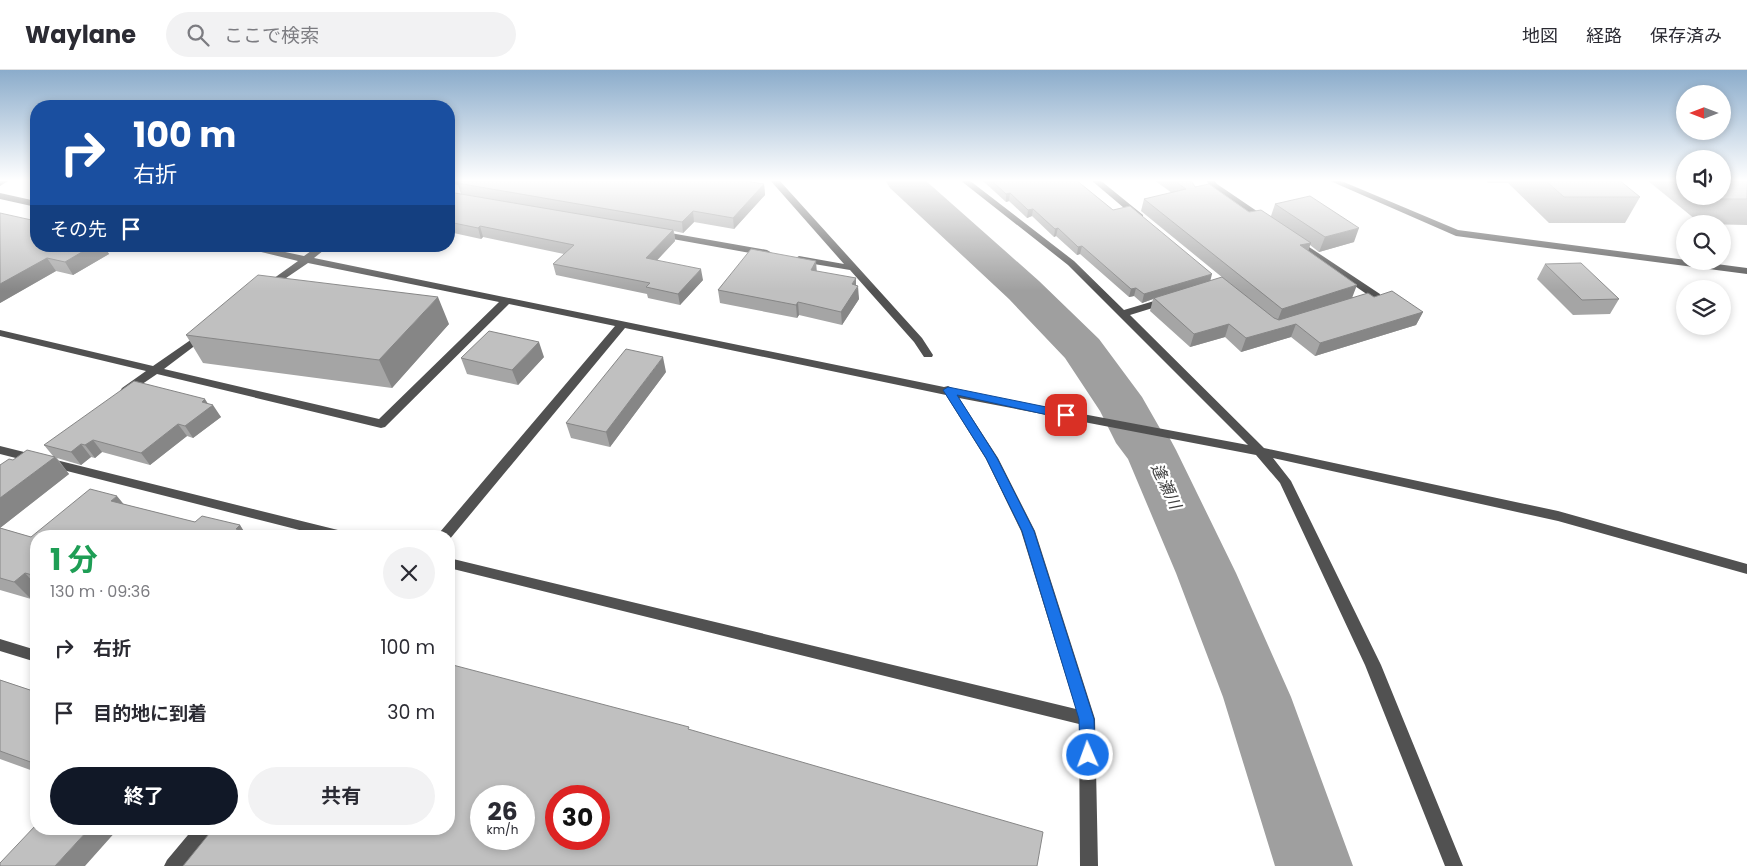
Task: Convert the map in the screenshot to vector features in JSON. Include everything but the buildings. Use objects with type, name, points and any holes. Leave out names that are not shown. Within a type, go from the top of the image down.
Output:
[{"type":"street","points":[[807,217],[918,340],[928,355]]},
{"type":"street","points":[[1012,217],[1071,262],[1124,313],[1263,452],[1285,481],[1365,648],[1454,866]]},
{"type":"street","points":[[1140,217],[1147,223]]},
{"type":"street","points":[[1261,217],[1271,224]]},
{"type":"street","points":[[1417,217],[1456,234],[1747,271]]},
{"type":"street","points":[[651,233],[853,268]]},
{"type":"street","points":[[1287,235],[1376,296],[1348,304]]},
{"type":"street","points":[[269,252],[948,390],[987,400],[1263,452],[1558,516],[1747,569]]},
{"type":"street","points":[[258,294],[316,252]]},
{"type":"street","points":[[1124,313],[1177,297]]},
{"type":"street","points":[[0,333],[381,424],[506,301]]},
{"type":"street","points":[[450,530],[623,324]]},
{"type":"street","points":[[116,399],[211,329]]},
{"type":"street","points":[[948,390],[992,458],[1028,531],[1087,719],[1089,866]]},
{"type":"street","points":[[0,450],[40,456],[319,530]]},
{"type":"street","points":[[22,470],[40,456]]},
{"type":"street","points":[[455,564],[1087,719]]},
{"type":"street","points":[[0,645],[30,654]]},
{"type":"street","points":[[173,866],[199,835]]},
{"type":"waterway","name":"逢瀬川","points":[[944,217],[1024,290],[1082,349],[1124,409],[1142,443],[1150,450],[1206,573],[1257,697],[1314,866]]},
{"type":"route","points":[[1066,415],[987,400],[948,390],[992,458],[1028,531],[1087,719],[1088,755]]}]
